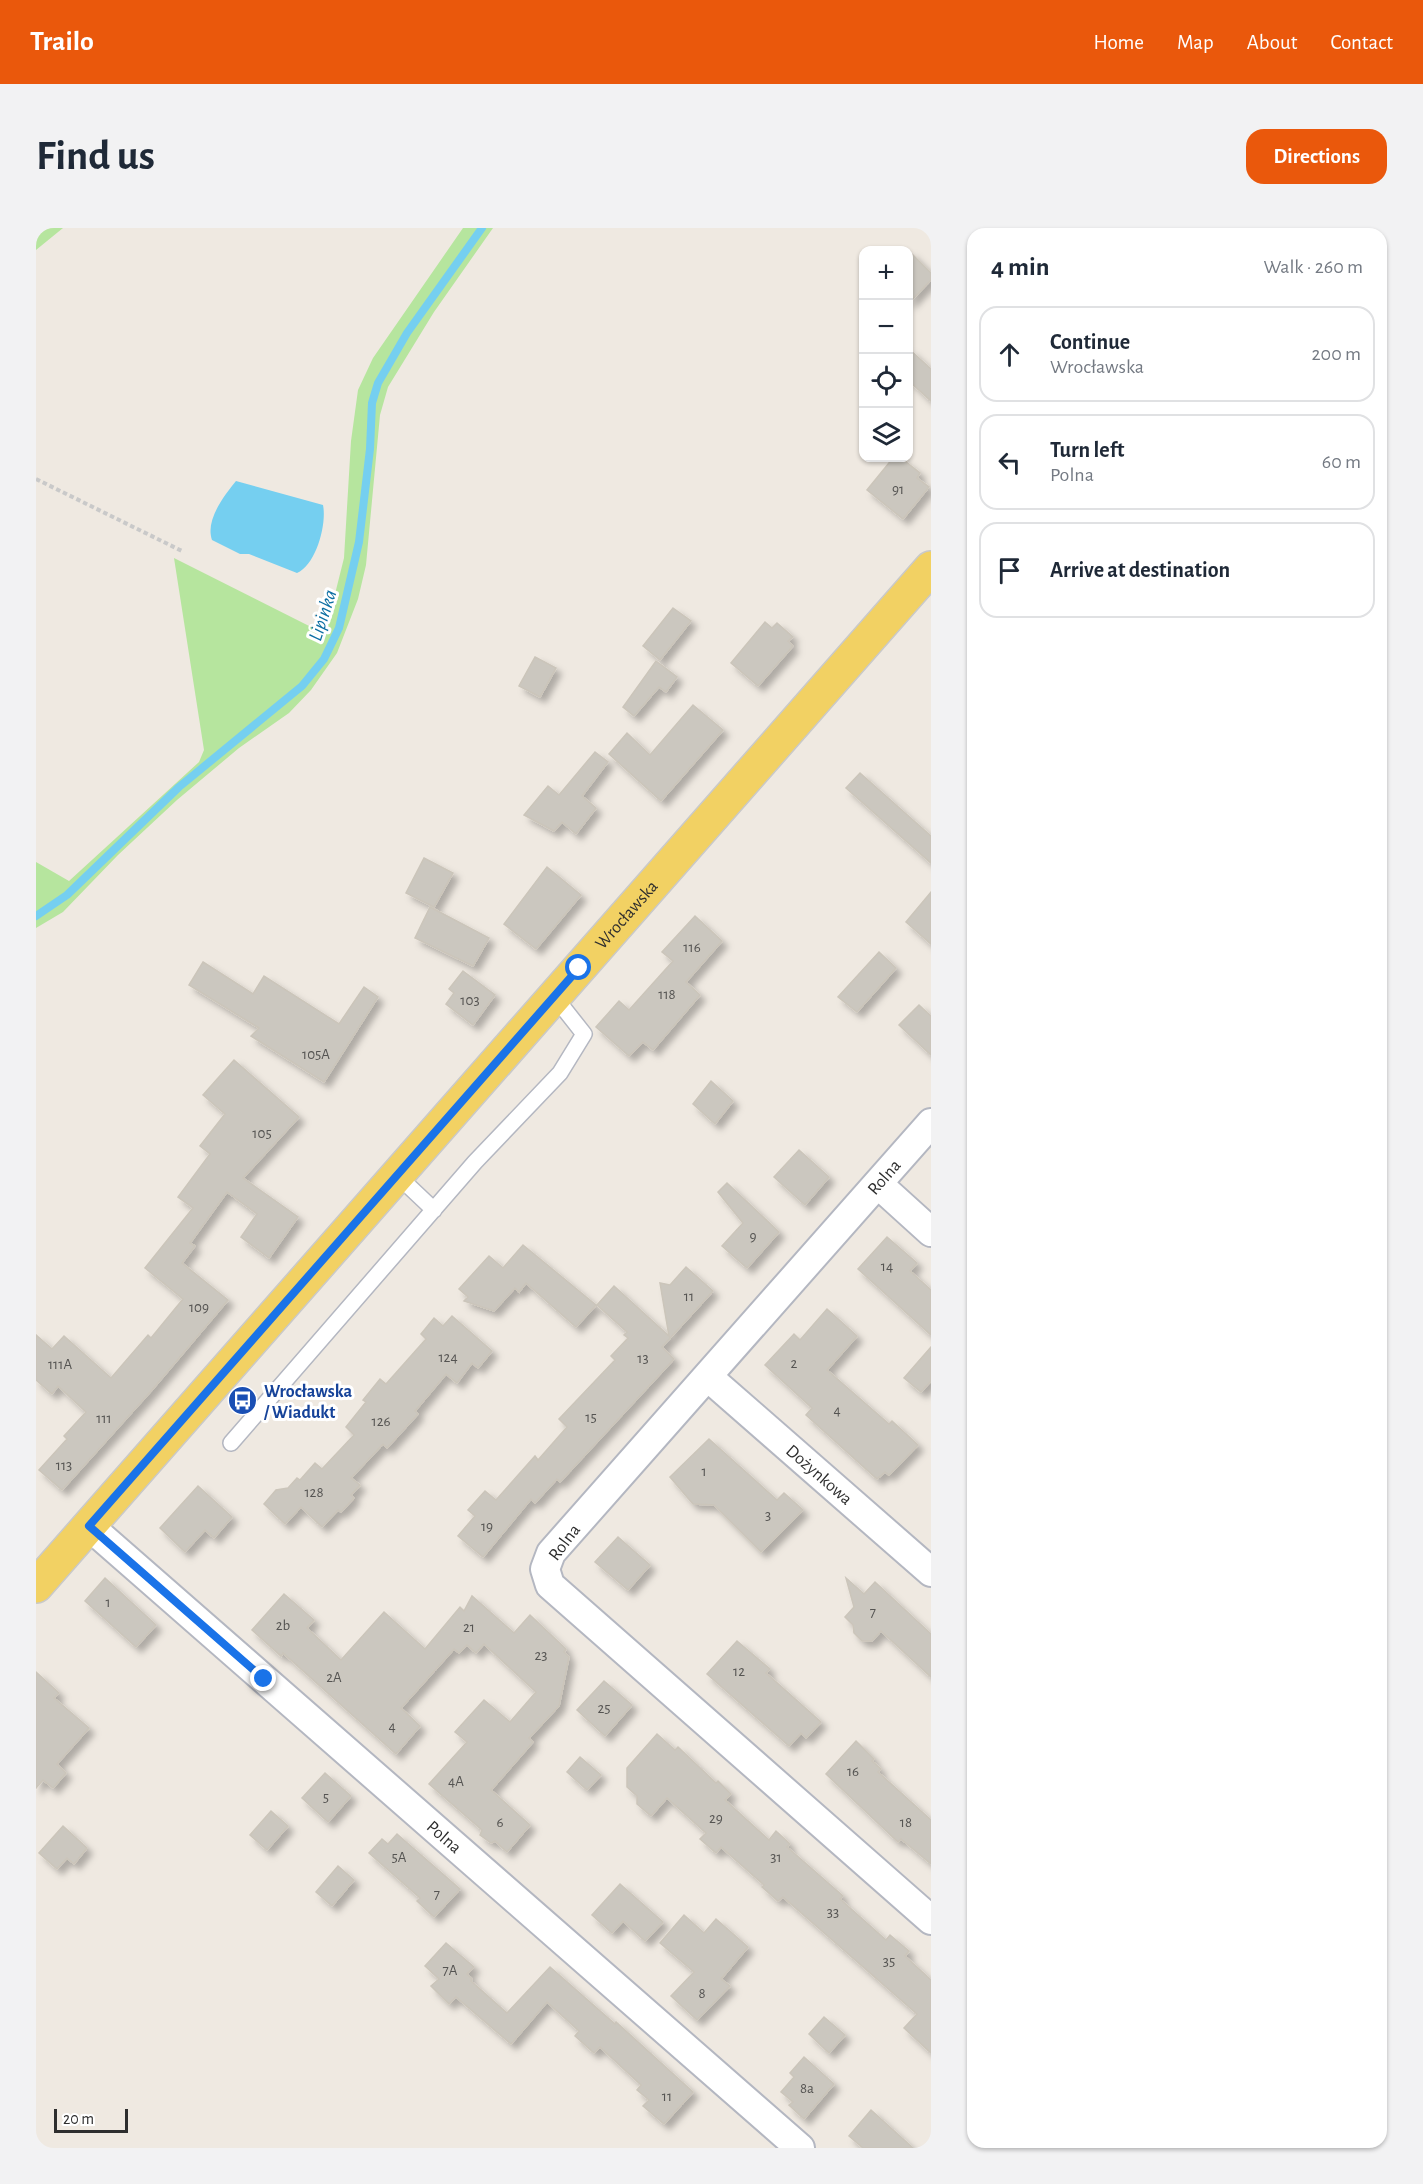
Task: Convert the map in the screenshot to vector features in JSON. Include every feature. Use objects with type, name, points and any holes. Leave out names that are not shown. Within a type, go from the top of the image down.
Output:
[{"type":"main road","name":"Wrocławska","points":[[36,1586],[931,568]]},
{"type":"street","name":"Rolna","points":[[931,1123],[551,1553],[545,1569],[550,1586],[931,1920]]},
{"type":"street","points":[[878,1184],[931,1232]]},
{"type":"street","name":"Dożynkowa","points":[[708,1377],[931,1572]]},
{"type":"street","name":"Polna","points":[[89,1526],[800,2148]]},
{"type":"lane","points":[[231,1443],[434,1210],[560,1073],[584,1034],[554,996]]},
{"type":"lane","points":[[397,1175],[434,1210]]},
{"type":"path","points":[[36,479],[184,552]]},
{"type":"green space","points":[[44,228],[63,228],[36,250],[36,234]]},
{"type":"green space","points":[[463,228],[493,228],[434,312],[388,387],[380,415],[366,565],[358,599],[337,653],[311,690],[289,713],[239,748],[177,800],[118,855],[63,912],[36,928],[36,862],[69,881],[199,762],[204,750],[174,558],[325,634],[344,558],[351,441],[358,390],[373,358]]},
{"type":"water","points":[[236,481],[323,505],[322,533],[315,553],[304,569],[297,573],[249,554],[240,554],[212,540],[213,516]]},
{"type":"building","points":[[913,255],[931,273],[931,280],[913,299]]},
{"type":"building","points":[[913,353],[931,369],[931,401],[913,385]]},
{"type":"building","points":[[890,462],[906,462],[920,473],[917,478],[929,487],[903,519],[867,490]]},
{"type":"building","points":[[673,608],[691,621],[660,660],[643,646]]},
{"type":"building","points":[[765,622],[772,628],[777,623],[793,637],[788,641],[793,646],[758,686],[731,663]]},
{"type":"building","points":[[535,657],[556,668],[540,697],[519,686]]},
{"type":"building","points":[[656,661],[677,677],[666,692],[659,687],[634,716],[623,707]]},
{"type":"building","points":[[693,705],[723,730],[661,801],[609,754],[627,733],[650,755]]},
{"type":"building","points":[[595,752],[608,762],[582,796],[596,808],[576,834],[562,822],[554,831],[524,815],[548,786],[559,795]]},
{"type":"building","points":[[860,773],[931,836],[931,863],[846,788]]},
{"type":"building","points":[[424,858],[453,873],[434,907],[406,893]]},
{"type":"building","points":[[547,867],[581,895],[536,949],[504,924]]},
{"type":"building","points":[[931,892],[931,944],[906,922]]},
{"type":"building","points":[[430,907],[489,938],[473,966],[415,938]]},
{"type":"building","points":[[695,916],[722,941],[686,982],[700,995],[653,1050],[643,1042],[629,1056],[596,1027],[619,1001],[629,1010],[673,961],[662,952]]},
{"type":"building","points":[[879,952],[896,968],[857,1012],[838,997]]},
{"type":"building","points":[[203,962],[253,994],[264,976],[339,1024],[364,987],[378,997],[324,1082],[251,1036],[259,1028],[189,985]]},
{"type":"building","points":[[463,971],[495,995],[473,1025],[446,1004],[454,993],[449,989]]},
{"type":"building","points":[[919,1005],[931,1016],[931,1055],[899,1025]]},
{"type":"building","points":[[234,1060],[299,1117],[243,1178],[298,1217],[269,1258],[241,1237],[257,1214],[227,1192],[190,1243],[195,1246],[182,1263],[228,1300],[152,1390],[62,1490],[39,1470],[67,1439],[64,1436],[86,1412],[58,1386],[52,1394],[36,1380],[36,1335],[52,1349],[64,1336],[111,1378],[148,1335],[151,1338],[183,1299],[145,1268],[193,1208],[178,1197],[210,1154],[200,1146],[225,1114],[203,1095]]},
{"type":"building","points":[[711,1081],[733,1101],[715,1124],[693,1104]]},
{"type":"building","points":[[799,1150],[829,1177],[805,1205],[774,1177]]},
{"type":"building","points":[[727,1183],[779,1232],[747,1268],[722,1246],[743,1223],[718,1192]]},
{"type":"building","points":[[887,1237],[917,1263],[910,1271],[931,1290],[931,1335],[858,1269]]},
{"type":"building","points":[[523,1245],[596,1305],[576,1327],[526,1283],[519,1292],[515,1288],[494,1311],[464,1301],[468,1297],[459,1289],[489,1256],[503,1268]]},
{"type":"building","points":[[686,1267],[713,1291],[662,1347],[674,1359],[560,1482],[557,1479],[535,1503],[531,1499],[483,1557],[458,1536],[475,1516],[468,1510],[485,1491],[496,1500],[535,1456],[538,1460],[567,1427],[559,1419],[615,1360],[611,1356],[628,1338],[624,1335],[627,1332],[597,1305],[614,1286],[669,1336],[660,1283],[670,1285]]},
{"type":"building","points":[[827,1309],[857,1336],[827,1370],[889,1424],[892,1421],[918,1445],[889,1475],[885,1472],[877,1479],[806,1415],[812,1408],[765,1365],[794,1334],[800,1340]]},
{"type":"building","points":[[452,1316],[492,1351],[478,1368],[472,1363],[457,1383],[446,1374],[415,1411],[418,1414],[387,1448],[383,1444],[351,1478],[360,1485],[351,1495],[354,1498],[341,1512],[338,1510],[322,1527],[301,1507],[285,1524],[264,1504],[276,1490],[288,1488],[297,1478],[300,1480],[315,1463],[322,1469],[354,1435],[346,1427],[366,1402],[363,1400],[380,1379],[386,1384],[426,1339],[421,1334],[434,1318],[443,1326]]},
{"type":"building","points":[[931,1347],[931,1381],[921,1392],[904,1378]]},
{"type":"building","points":[[709,1439],[777,1500],[784,1493],[803,1510],[761,1552],[714,1505],[693,1504],[670,1477]]},
{"type":"building","points":[[198,1486],[232,1517],[214,1538],[205,1530],[185,1552],[160,1528]]},
{"type":"building","points":[[618,1537],[650,1565],[628,1590],[595,1562]]},
{"type":"building","points":[[105,1578],[156,1625],[136,1647],[85,1601]]},
{"type":"building","points":[[846,1578],[864,1594],[875,1582],[931,1634],[931,1677],[881,1631],[872,1641],[862,1641],[854,1633],[853,1625],[845,1617],[854,1607]]},
{"type":"building","points":[[284,1594],[314,1620],[307,1628],[341,1660],[384,1612],[425,1649],[460,1607],[464,1611],[472,1596],[514,1633],[530,1615],[566,1649],[564,1652],[569,1657],[559,1706],[529,1738],[533,1742],[491,1790],[530,1825],[507,1852],[495,1841],[491,1843],[480,1835],[482,1830],[429,1784],[467,1742],[455,1732],[484,1700],[510,1722],[536,1692],[484,1644],[476,1653],[467,1645],[459,1653],[454,1649],[401,1708],[420,1726],[396,1754],[283,1653],[281,1656],[252,1630]]},
{"type":"building","points":[[737,1641],[770,1669],[766,1673],[821,1722],[806,1738],[801,1733],[789,1746],[707,1674]]},
{"type":"building","points":[[36,1672],[59,1693],[54,1698],[89,1728],[57,1764],[66,1773],[53,1788],[43,1780],[36,1788]]},
{"type":"building","points":[[604,1681],[632,1705],[605,1736],[577,1710]]},
{"type":"building","points":[[657,1734],[675,1750],[678,1747],[716,1783],[718,1781],[731,1794],[725,1800],[769,1840],[776,1831],[790,1844],[787,1847],[843,1896],[840,1899],[886,1940],[890,1935],[909,1951],[905,1956],[931,1980],[931,2053],[904,2028],[917,2014],[783,1897],[778,1901],[762,1887],[764,1885],[721,1847],[716,1853],[700,1839],[706,1833],[667,1798],[651,1816],[637,1804],[637,1796],[627,1787],[627,1768]]},
{"type":"building","points":[[856,1741],[874,1759],[872,1761],[881,1769],[878,1772],[931,1820],[931,1864],[901,1839],[898,1842],[826,1774]]},
{"type":"building","points":[[580,1757],[601,1775],[587,1790],[567,1772]]},
{"type":"building","points":[[325,1773],[351,1796],[328,1822],[302,1798]]},
{"type":"building","points":[[271,1811],[288,1826],[267,1850],[250,1835]]},
{"type":"building","points":[[63,1826],[87,1848],[74,1864],[67,1858],[57,1869],[39,1853]]},
{"type":"building","points":[[397,1834],[460,1889],[434,1917],[417,1901],[420,1898],[369,1853],[382,1839],[388,1844]]},
{"type":"building","points":[[338,1866],[354,1880],[332,1906],[316,1892]]},
{"type":"building","points":[[620,1884],[663,1922],[645,1941],[623,1921],[612,1933],[592,1915]]},
{"type":"building","points":[[684,1915],[704,1933],[716,1919],[748,1947],[721,1979],[730,1986],[697,2020],[671,1996],[694,1972],[660,1943]]},
{"type":"building","points":[[446,1943],[474,1967],[467,1974],[472,1979],[471,1981],[507,2013],[550,1967],[615,2024],[616,2022],[693,2092],[664,2124],[643,2106],[649,2100],[637,2090],[641,2085],[600,2047],[594,2053],[575,2036],[579,2031],[547,2002],[511,2044],[456,1997],[449,2004],[431,1986],[439,1979],[425,1966]]},
{"type":"building","points":[[824,2017],[845,2035],[829,2053],[809,2034]]},
{"type":"building","points":[[804,2057],[834,2084],[804,2119],[789,2105],[793,2102],[781,2092],[794,2077],[790,2073]]},
{"type":"building","points":[[871,2110],[913,2148],[863,2148],[849,2136]]},
{"type":"waterway","name":"Lipinka","points":[[36,916],[67,895],[179,787],[302,686],[324,659],[339,628],[359,542],[370,449],[372,403],[378,383],[407,333],[482,228]]},
{"type":"place","name":"Wrocławska / Wiadukt","points":[[243,1401]]},
{"type":"route","points":[[264,1679],[89,1526],[579,968]]}]
